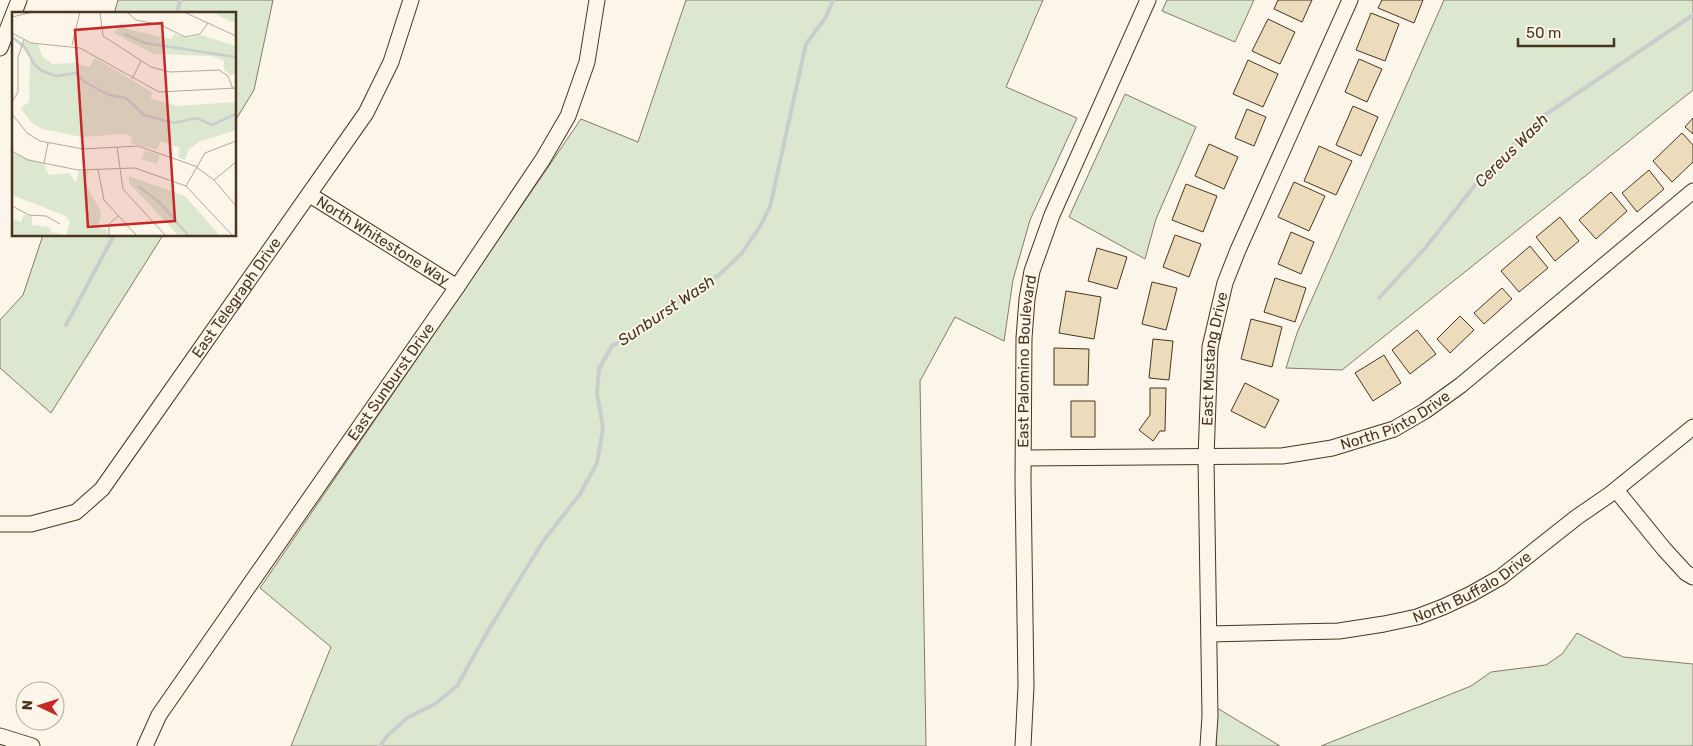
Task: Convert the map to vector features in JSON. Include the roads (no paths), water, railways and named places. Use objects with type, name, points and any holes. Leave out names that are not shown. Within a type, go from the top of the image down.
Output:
[{"type":"street","points":[[14,12],[19,0]]},
{"type":"street","name":"East Telegraph Drive","points":[[0,524],[31,524],[76,512],[102,489],[366,113],[391,62],[411,0]]},
{"type":"street","name":"East Sunburst Drive","points":[[145,746],[159,715],[457,287],[543,159],[568,116],[588,62],[597,0]]},
{"type":"street","name":"East Palomino Boulevard","points":[[1023,746],[1026,686],[1024,338],[1027,299],[1032,271],[1052,215],[1148,0]]},
{"type":"street","name":"East Mustang Drive","points":[[1208,746],[1210,716],[1206,458],[1210,347],[1226,283],[1238,250],[1350,0]]},
{"type":"street","points":[[0,48],[12,18]]},
{"type":"street","name":"North Pinto Drive","points":[[1024,458],[1282,456],[1332,448],[1394,429],[1425,411],[1461,385],[1693,191]]},
{"type":"street","name":"North Whitestone Way","points":[[310,195],[457,287]]},
{"type":"street","name":"North Buffalo Drive","points":[[1209,634],[1339,631],[1384,624],[1443,607],[1501,577],[1577,517],[1616,490],[1693,427]]},
{"type":"street","points":[[1616,490],[1686,573],[1693,577]]},
{"type":"street","points":[[0,736],[32,746]]},
{"type":"waterway","points":[[177,12],[180,0]]},
{"type":"waterway","name":"Sunburst Wash","points":[[380,746],[387,736],[407,718],[435,704],[457,686],[489,629],[544,540],[580,494],[597,463],[603,428],[597,393],[599,369],[612,346],[635,334],[668,307],[719,275],[742,253],[759,228],[770,207],[806,44],[826,17],[833,0]]},
{"type":"waterway","name":"Cereus Wash","points":[[1379,298],[1426,247],[1476,184],[1536,121],[1693,15]]},
{"type":"waterway","points":[[66,325],[113,236]]}]
